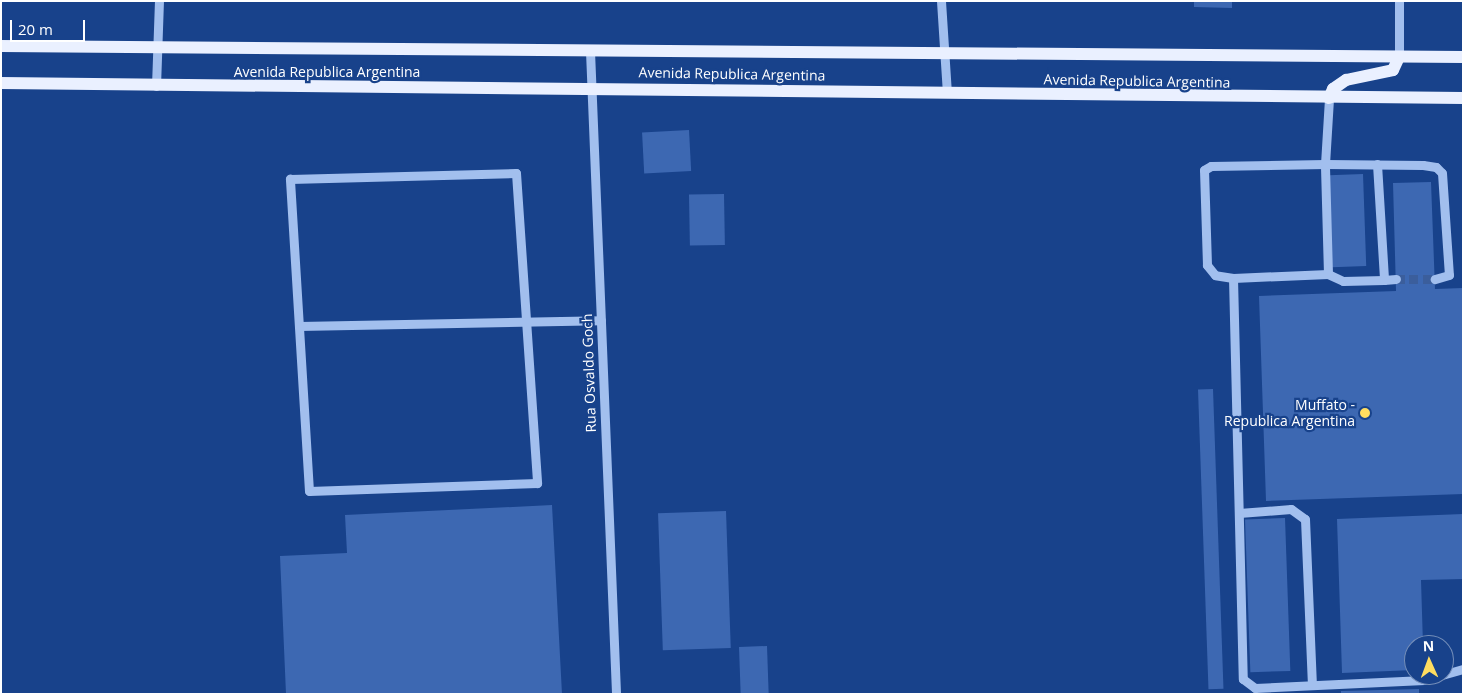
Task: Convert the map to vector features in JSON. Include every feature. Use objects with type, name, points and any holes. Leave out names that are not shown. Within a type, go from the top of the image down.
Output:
[{"type":"main road","name":"Avenida Republica Argentina","points":[[1,46],[945,56],[1462,57]]},
{"type":"main road","points":[[1329,98],[1333,89],[1346,80],[1393,70],[1399,57]]},
{"type":"main road","name":"Avenida Republica Argentina","points":[[1,83],[1463,98]]},
{"type":"street","points":[[156,86],[159,1]]},
{"type":"street","points":[[941,1],[947,93]]},
{"type":"street","points":[[1399,1],[1399,57]]},
{"type":"street","name":"Rua Osvaldo Goch","points":[[590,51],[616,694]]},
{"type":"street","points":[[1328,274],[1325,164],[1329,98]]},
{"type":"street","points":[[1396,280],[1344,281],[1328,274],[1233,278],[1215,275],[1207,265],[1204,170],[1211,166],[1325,164],[1424,164],[1436,167],[1442,173],[1449,275],[1435,278]]},
{"type":"street","points":[[1377,164],[1384,280]]},
{"type":"street","points":[[516,173],[537,483],[309,491],[299,326],[290,179],[516,173]]},
{"type":"street","points":[[1233,278],[1243,679],[1255,688],[1424,680],[1463,669]]},
{"type":"street","points":[[299,326],[601,320]]},
{"type":"street","points":[[1239,513],[1291,510],[1305,520],[1312,684]]},
{"type":"building","points":[[1194,1],[1232,1],[1232,8],[1194,7]]},
{"type":"building","points":[[689,130],[691,171],[644,173],[642,132]]},
{"type":"building","points":[[1363,174],[1366,266],[1332,267],[1329,175]]},
{"type":"building","points":[[1431,182],[1435,289],[1463,288],[1463,494],[1266,501],[1259,296],[1396,291],[1393,183]]},
{"type":"building","points":[[724,194],[725,245],[690,246],[689,195]]},
{"type":"building","points":[[1213,389],[1223,689],[1208,689],[1198,390]]},
{"type":"building","points":[[552,505],[562,694],[286,694],[280,556],[347,553],[345,515]]},
{"type":"building","points":[[726,511],[731,648],[663,650],[658,513]]},
{"type":"building","points":[[1463,514],[1463,579],[1421,580],[1423,635],[1404,635],[1404,670],[1342,673],[1337,519]]},
{"type":"building","points":[[1285,518],[1290,671],[1250,672],[1245,519]]},
{"type":"building","points":[[767,646],[769,694],[741,694],[739,647]]},
{"type":"building","points":[[1419,689],[1419,694],[1341,694],[1341,691]]},
{"type":"tunnel","points":[[1396,279],[1435,279]]},
{"type":"place","name":"Muffato - Republica Argentina","points":[[1365,413]]}]
